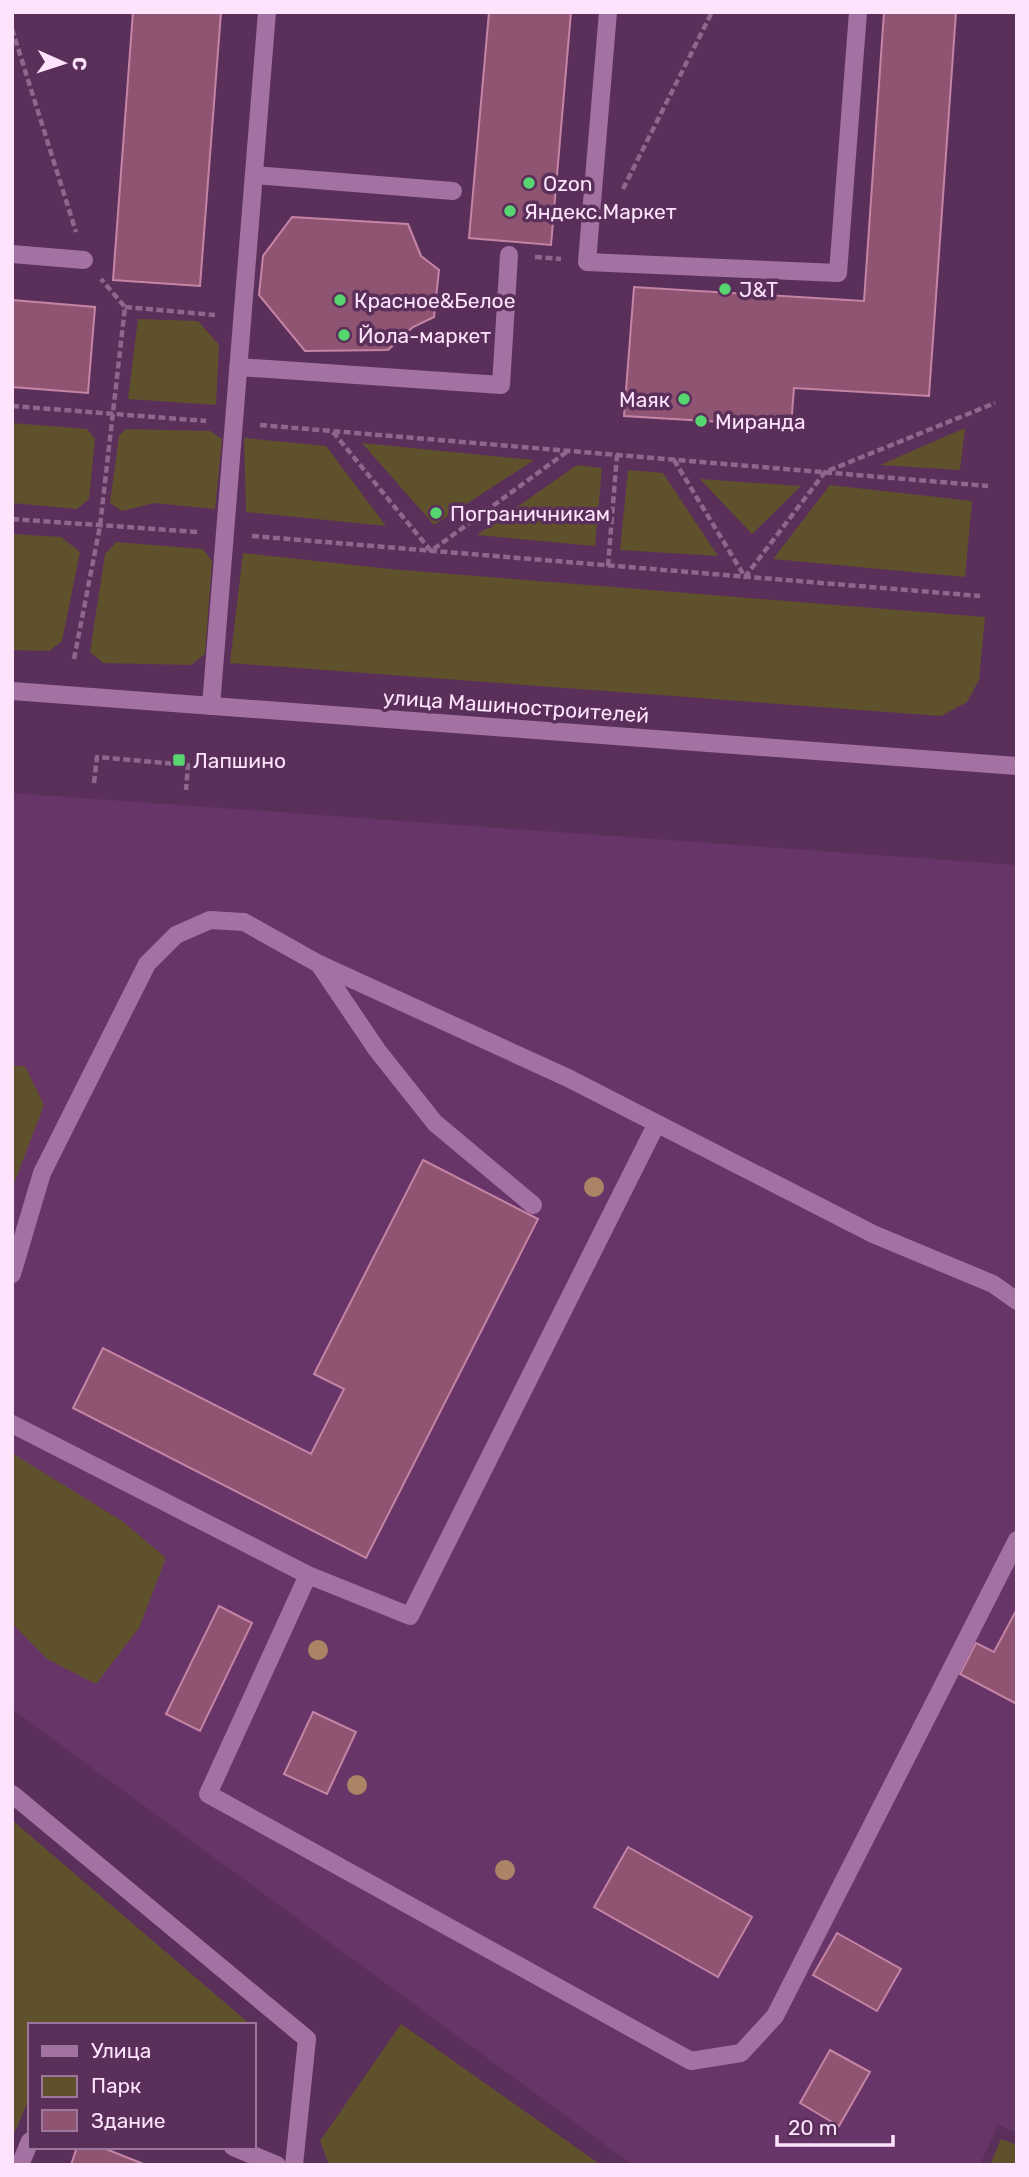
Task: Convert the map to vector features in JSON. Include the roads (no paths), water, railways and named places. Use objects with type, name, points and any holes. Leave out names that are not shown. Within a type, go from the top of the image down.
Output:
[{"type":"main road","points":[[211,706],[267,12]]},
{"type":"main road","points":[[608,12],[586,262],[838,273],[858,12]]},
{"type":"main road","points":[[254,175],[453,191]]},
{"type":"main road","points":[[12,254],[84,260]]},
{"type":"main road","points":[[238,367],[500,385],[509,255]]},
{"type":"main road","name":"улица Машиностроителей","points":[[12,691],[1017,765]]},
{"type":"main road","points":[[12,1274],[42,1173],[147,964],[176,934],[210,920],[244,922],[319,964],[568,1078],[873,1234],[993,1284],[1017,1301]]},
{"type":"main road","points":[[319,964],[377,1050],[435,1123],[533,1205]]},
{"type":"main road","points":[[12,1424],[308,1575],[410,1616],[656,1125]]},
{"type":"main road","points":[[308,1575],[208,1794],[691,2061],[741,2053],[775,2016],[1017,1540]]},
{"type":"main road","points":[[12,1794],[307,2039],[294,2165]]},
{"type":"main road","points":[[20,2165],[28,2146]]},
{"type":"main road","points":[[238,2149],[277,2165]]},
{"type":"place","name":"Ozon","points":[[529,183]]},
{"type":"place","name":"Яндекс.Маркет","points":[[510,211]]},
{"type":"place","name":"J&T","points":[[725,289]]},
{"type":"place","name":"Красное&Белое","points":[[340,300]]},
{"type":"place","name":"Йола-маркет","points":[[344,335]]},
{"type":"place","name":"Маяк","points":[[684,399]]},
{"type":"place","name":"Миранда","points":[[701,421]]},
{"type":"place","name":"Пограничникам","points":[[436,513]]},
{"type":"place","name":"Лапшино","points":[[179,760]]}]
